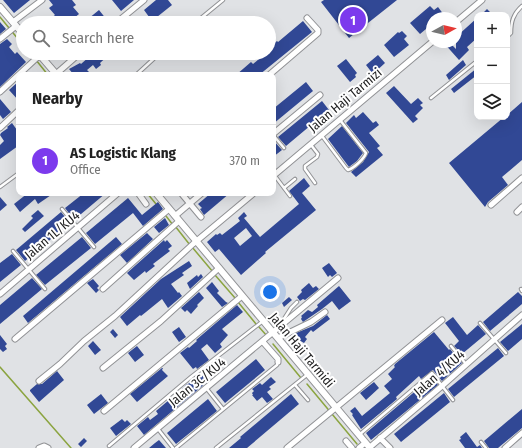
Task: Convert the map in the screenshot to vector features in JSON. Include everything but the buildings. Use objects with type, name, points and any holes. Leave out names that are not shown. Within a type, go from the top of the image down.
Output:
[{"type":"street","points":[[24,16],[42,0]]},
{"type":"street","points":[[125,16],[144,0]]},
{"type":"street","points":[[462,17],[482,0]]},
{"type":"street","points":[[0,7],[14,25],[0,39]]},
{"type":"street","points":[[273,72],[318,34],[318,30],[307,18]]},
{"type":"street","name":"Jalan Haji Tarmizi","points":[[276,174],[426,47]]},
{"type":"street","points":[[21,72],[33,60]]},
{"type":"street","points":[[44,60],[54,72]]},
{"type":"street","points":[[58,72],[72,60]]},
{"type":"street","points":[[0,92],[16,76]]},
{"type":"street","points":[[276,132],[320,95]]},
{"type":"street","points":[[0,128],[16,113]]},
{"type":"street","points":[[491,205],[522,178]]},
{"type":"street","name":"Jalan 1L/KU4","points":[[0,294],[115,196]]},
{"type":"street","points":[[140,196],[146,204]]},
{"type":"street","name":"Jalan Haji Tarmidi","points":[[158,196],[197,242],[217,269],[242,296],[308,374],[332,411],[359,435],[368,446]]},
{"type":"street","points":[[183,196],[201,217]]},
{"type":"street","points":[[103,289],[198,196]]},
{"type":"street","points":[[39,381],[251,196]]},
{"type":"street","points":[[517,212],[522,207]]},
{"type":"street","points":[[15,339],[169,209]]},
{"type":"street","points":[[102,368],[161,321],[217,269]]},
{"type":"street","name":"Jalan 3C/KU4","points":[[134,448],[338,278]]},
{"type":"street","points":[[104,411],[242,296]]},
{"type":"street","points":[[278,338],[311,322],[325,312]]},
{"type":"street","name":"Jalan 4/KU4","points":[[359,448],[368,446],[380,438],[442,386],[522,315]]},
{"type":"street","points":[[287,448],[442,320]]},
{"type":"street","points":[[263,342],[278,359],[278,362]]},
{"type":"street","points":[[505,448],[522,434]]},
{"type":"street","points":[[380,438],[390,448]]},
{"type":"street","points":[[346,441],[352,448]]},
{"type":"street","points":[[39,448],[44,446],[48,448]]},
{"type":"lane","points":[[204,16],[223,0]]},
{"type":"lane","points":[[510,34],[511,21],[522,6]]},
{"type":"lane","points":[[139,72],[152,60]]},
{"type":"lane","points":[[431,98],[474,63]]},
{"type":"lane","points":[[321,136],[348,170],[365,157],[366,153],[340,119]]},
{"type":"lane","points":[[276,138],[284,148]]},
{"type":"lane","points":[[310,144],[318,154],[317,157],[305,166],[305,169],[315,183]]},
{"type":"lane","points":[[0,187],[16,175]]},
{"type":"lane","points":[[276,178],[290,196]]},
{"type":"lane","points":[[284,188],[294,179]]},
{"type":"lane","points":[[62,209],[94,247]]},
{"type":"lane","points":[[13,252],[45,289]]},
{"type":"lane","points":[[280,327],[290,308],[297,302]]},
{"type":"lane","points":[[109,446],[191,377],[263,321]]},
{"type":"lane","points":[[480,323],[506,353]]},
{"type":"lane","points":[[451,346],[466,364]]},
{"type":"lane","points":[[158,429],[175,448],[277,365],[278,362]]},
{"type":"lane","points":[[216,448],[308,374]]},
{"type":"lane","points":[[359,435],[432,374],[452,400]]},
{"type":"lane","points":[[295,384],[308,400]]},
{"type":"lane","points":[[206,389],[223,409]]},
{"type":"lane","points":[[481,442],[486,448]]},
{"type":"waterway","points":[[0,17],[16,36]]},
{"type":"waterway","points":[[36,60],[46,72]]},
{"type":"waterway","points":[[149,196],[156,204]]},
{"type":"waterway","points":[[166,216],[173,225]]},
{"type":"waterway","points":[[175,226],[190,245]]},
{"type":"waterway","points":[[192,247],[213,272]]},
{"type":"waterway","points":[[215,275],[235,298]]},
{"type":"waterway","points":[[238,302],[256,324]]},
{"type":"waterway","points":[[259,327],[267,336]]},
{"type":"waterway","points":[[273,344],[301,378]]},
{"type":"waterway","points":[[0,367],[71,448]]},
{"type":"waterway","points":[[307,384],[357,444]]},
{"type":"place","name":"AS Logistic Klang","points":[[353,20]]}]
